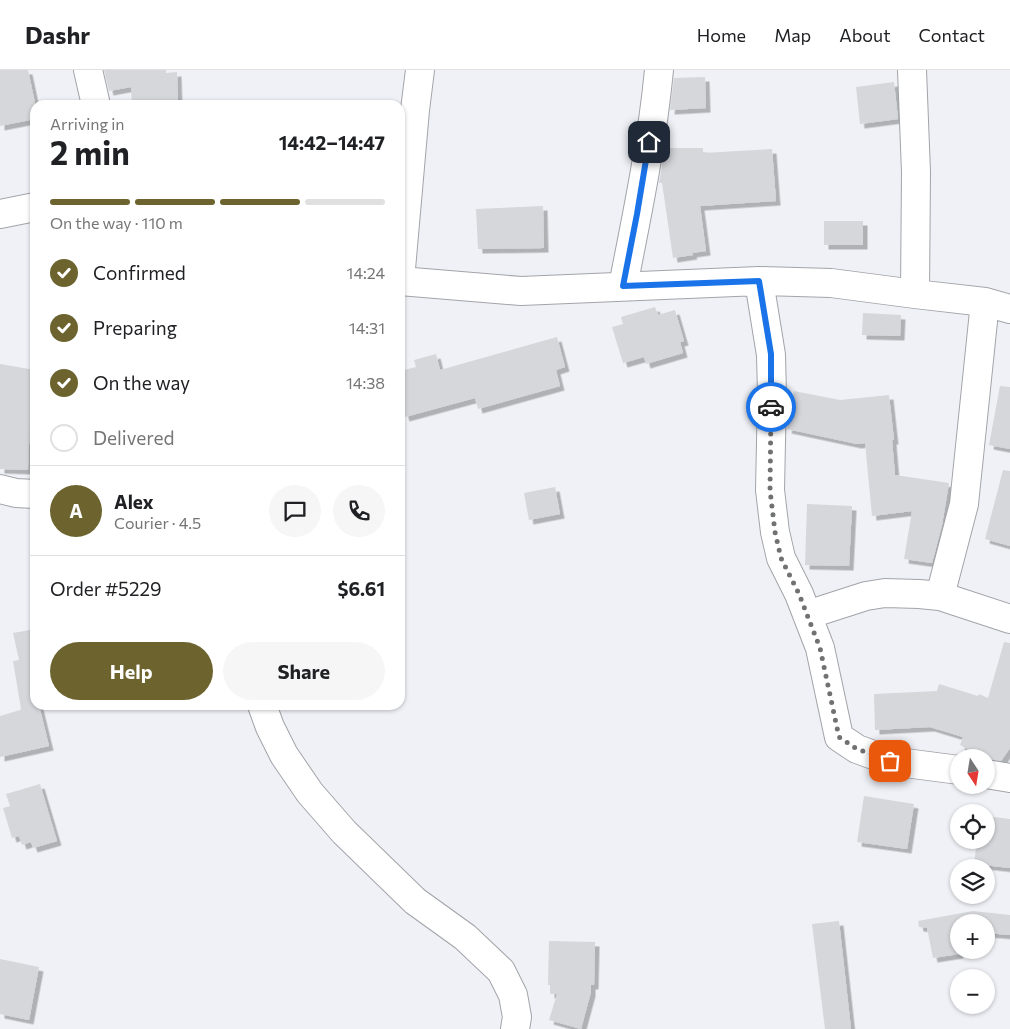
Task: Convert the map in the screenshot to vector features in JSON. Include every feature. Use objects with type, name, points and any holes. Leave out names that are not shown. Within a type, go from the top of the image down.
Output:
[{"type":"street","points":[[88,70],[95,100]]},
{"type":"street","points":[[405,223],[420,70]]},
{"type":"street","points":[[623,286],[652,126],[659,70]]},
{"type":"street","points":[[912,70],[916,172],[915,294]]},
{"type":"street","points":[[0,214],[30,208]]},
{"type":"street","points":[[405,280],[520,291],[759,281],[832,283],[997,306],[964,504],[940,596]]},
{"type":"street","points":[[759,281],[771,354],[770,490],[775,532],[781,558],[799,594],[820,648],[839,737],[857,749],[890,761],[950,769]]},
{"type":"street","points":[[0,489],[30,494]]},
{"type":"street","points":[[807,615],[866,596],[885,593],[940,596],[1010,618]]},
{"type":"street","points":[[264,710],[284,755],[310,794],[344,832],[415,901],[465,938],[501,971],[513,995],[517,1017],[516,1029]]},
{"type":"street","points":[[995,776],[1010,778]]},
{"type":"building","points":[[0,70],[28,70],[34,100],[30,100],[30,120],[0,126]]},
{"type":"building","points":[[104,70],[166,70],[166,73],[177,72],[178,100],[132,100],[131,87],[109,91]]},
{"type":"building","points":[[705,77],[706,108],[670,110],[674,78]]},
{"type":"building","points":[[894,82],[898,119],[860,124],[856,87]]},
{"type":"building","points":[[665,148],[703,148],[703,153],[772,149],[776,201],[700,206],[706,251],[673,258],[662,183],[659,183]]},
{"type":"building","points":[[543,206],[544,248],[478,249],[476,209]]},
{"type":"building","points":[[824,221],[863,221],[863,245],[824,245]]},
{"type":"building","points":[[655,307],[658,315],[675,310],[684,341],[680,342],[683,353],[646,364],[644,357],[623,363],[612,327],[623,324],[621,317]]},
{"type":"building","points":[[863,313],[901,315],[900,336],[862,335]]},
{"type":"building","points":[[557,337],[565,367],[556,370],[560,386],[478,409],[475,398],[405,417],[405,370],[416,367],[414,360],[436,354],[440,370]]},
{"type":"building","points":[[0,364],[30,369],[30,419],[28,470],[0,469]]},
{"type":"building","points":[[1000,386],[1010,387],[1010,449],[989,445]]},
{"type":"building","points":[[794,391],[840,400],[889,395],[894,440],[892,440],[895,475],[949,483],[942,525],[932,563],[904,559],[912,511],[872,516],[865,443],[857,444],[787,429]]},
{"type":"building","points":[[1003,470],[1010,471],[1010,546],[985,539]]},
{"type":"building","points":[[555,487],[560,514],[529,520],[524,493]]},
{"type":"building","points":[[807,504],[852,506],[849,566],[805,565]]},
{"type":"building","points":[[30,630],[30,710],[40,710],[49,746],[0,757],[0,716],[21,709],[13,661],[19,660],[13,633]]},
{"type":"building","points":[[1004,642],[1010,643],[1010,748],[1001,761],[995,760],[995,749],[967,749],[960,745],[963,737],[930,727],[875,730],[874,694],[937,691],[939,684],[988,698]]},
{"type":"building","points":[[40,784],[57,841],[33,848],[31,842],[22,845],[19,836],[12,838],[3,808],[10,806],[6,794]]},
{"type":"building","points":[[864,796],[914,804],[907,849],[857,842]]},
{"type":"building","points":[[995,817],[1010,819],[1010,868],[995,866],[995,859],[975,859],[976,849],[995,849]]},
{"type":"building","points":[[973,911],[1010,915],[1010,935],[995,934],[995,914],[956,914]]},
{"type":"building","points":[[950,915],[950,955],[933,958],[927,928],[919,927],[918,921]]},
{"type":"building","points":[[839,921],[851,1029],[825,1029],[812,924]]},
{"type":"building","points":[[549,941],[595,942],[594,985],[591,985],[591,992],[581,1029],[549,1020],[557,994],[550,994],[550,985],[548,985]]},
{"type":"building","points":[[0,959],[39,967],[29,1020],[0,1014]]},
{"type":"way so far","points":[[771,407],[770,490],[775,532],[781,558],[799,594],[820,648],[839,737],[857,749],[890,761]]},
{"type":"route","points":[[649,142],[623,286],[759,281],[771,354],[771,407]]}]
